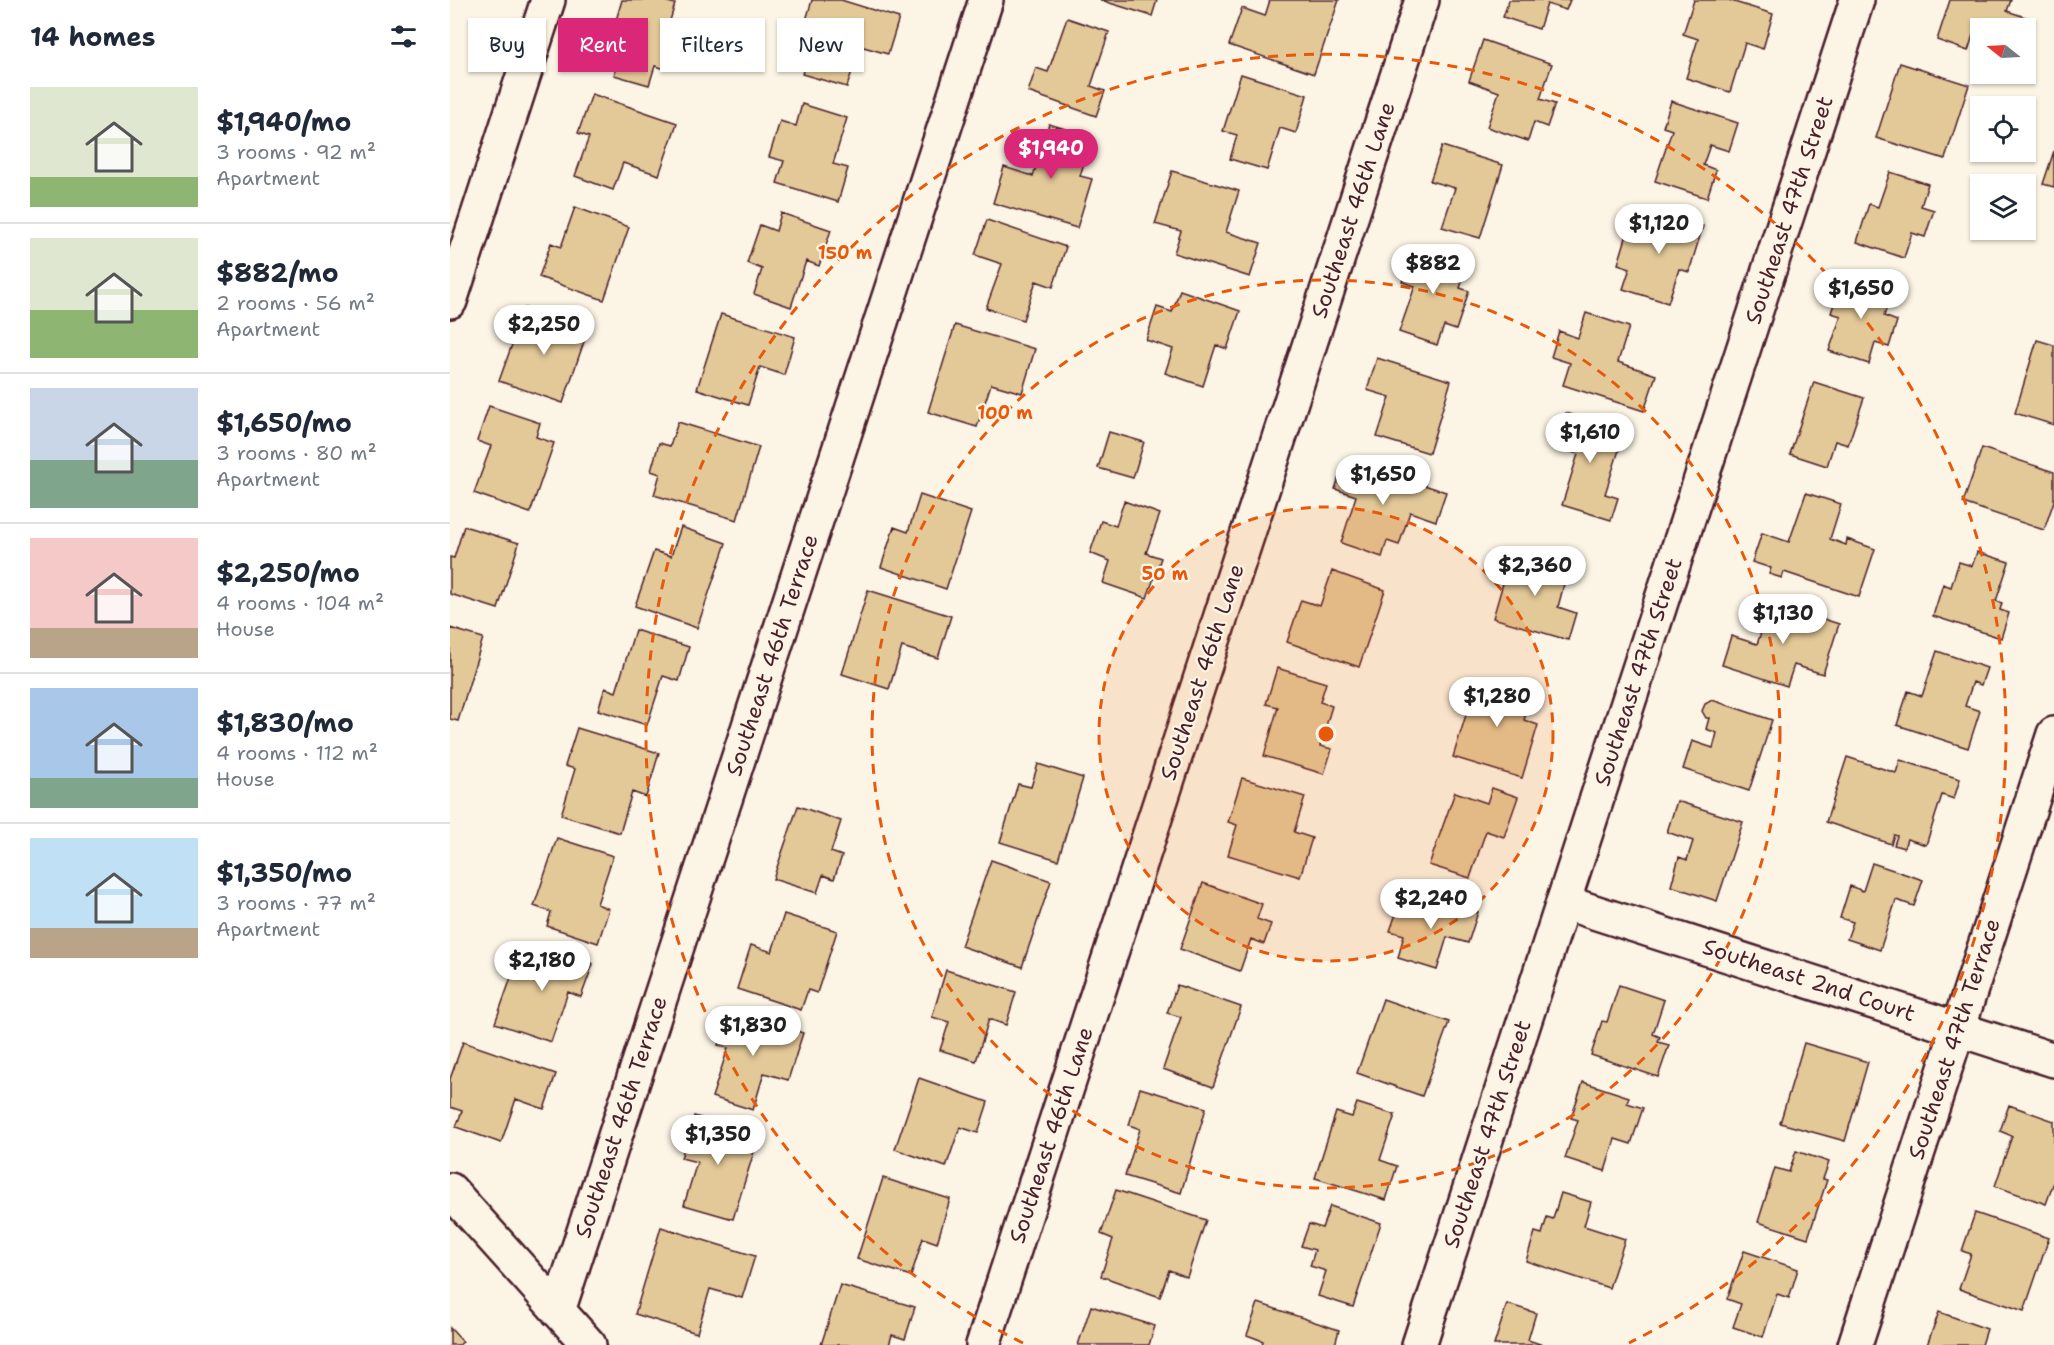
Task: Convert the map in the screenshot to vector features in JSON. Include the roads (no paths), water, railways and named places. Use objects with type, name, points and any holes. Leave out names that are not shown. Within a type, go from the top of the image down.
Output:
[{"type":"street","points":[[450,300],[548,0]]},
{"type":"street","name":"Southeast 46th Terrace","points":[[558,1311],[986,0]]},
{"type":"street","name":"Southeast 46th Lane","points":[[983,1345],[1422,0]]},
{"type":"street","name":"Southeast 47th Street","points":[[1419,1345],[1857,0]]},
{"type":"street","name":"Southeast 47th Terrace","points":[[1855,1345],[2054,734]]},
{"type":"street","name":"Southeast 2nd Court","points":[[1563,902],[2054,1060]]},
{"type":"street","points":[[450,1190],[589,1345]]}]
